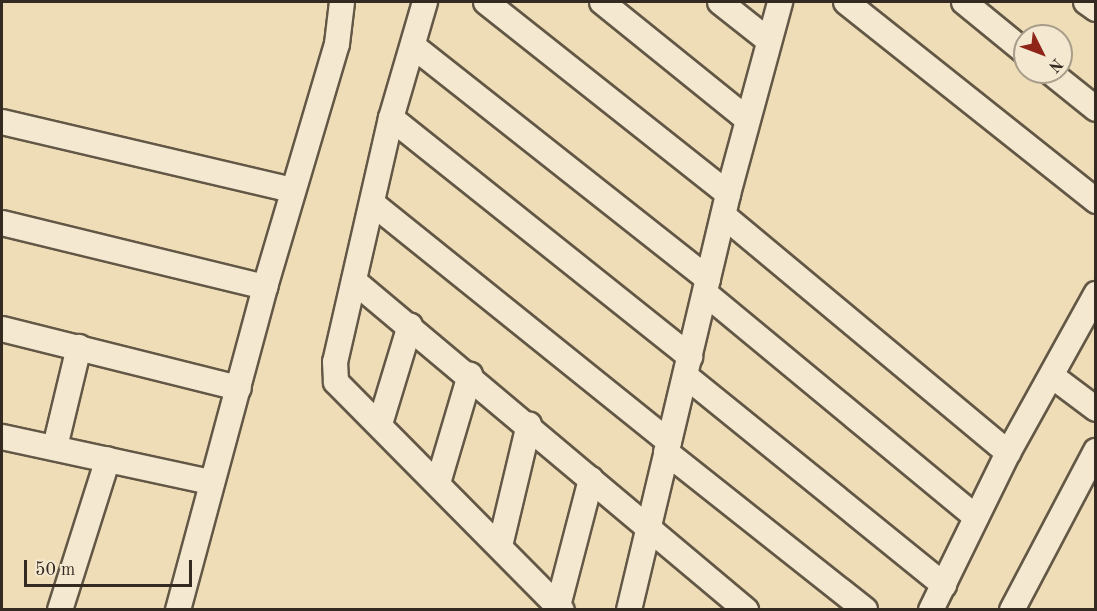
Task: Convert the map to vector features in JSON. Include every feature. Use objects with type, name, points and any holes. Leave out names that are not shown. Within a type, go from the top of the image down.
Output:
[{"type":"street","points":[[178,609],[292,190],[337,44],[342,2]]},
{"type":"street","points":[[425,2],[391,118],[335,362],[336,382],[560,608]]},
{"type":"street","points":[[486,2],[726,205],[1008,453]]},
{"type":"street","points":[[602,2],[747,119]]},
{"type":"street","points":[[720,2],[768,40]]},
{"type":"street","points":[[631,608],[647,528],[689,367],[706,286],[747,119],[780,2]]},
{"type":"street","points":[[846,2],[1095,201]]},
{"type":"street","points":[[964,2],[1013,42]]},
{"type":"street","points":[[1086,2],[1095,9]]},
{"type":"street","points":[[413,46],[706,286],[976,517]]},
{"type":"street","points":[[1065,84],[1095,109]]},
{"type":"street","points":[[391,118],[689,367],[944,585]]},
{"type":"street","points":[[2,122],[292,190]]},
{"type":"street","points":[[372,203],[865,609]]},
{"type":"street","points":[[2,223],[265,287]]},
{"type":"street","points":[[354,281],[529,424],[647,528],[746,609]]},
{"type":"street","points":[[931,609],[1008,453],[1094,300]]},
{"type":"street","points":[[380,424],[410,325]]},
{"type":"street","points":[[2,329],[239,388]]},
{"type":"street","points":[[55,447],[79,347]]},
{"type":"street","points":[[438,483],[470,375]]},
{"type":"street","points":[[1052,376],[1095,409]]},
{"type":"street","points":[[500,546],[529,424]]},
{"type":"street","points":[[3,441],[55,447],[211,483]]},
{"type":"street","points":[[1012,609],[1095,451]]},
{"type":"street","points":[[60,609],[108,459]]},
{"type":"street","points":[[560,608],[591,479]]}]
